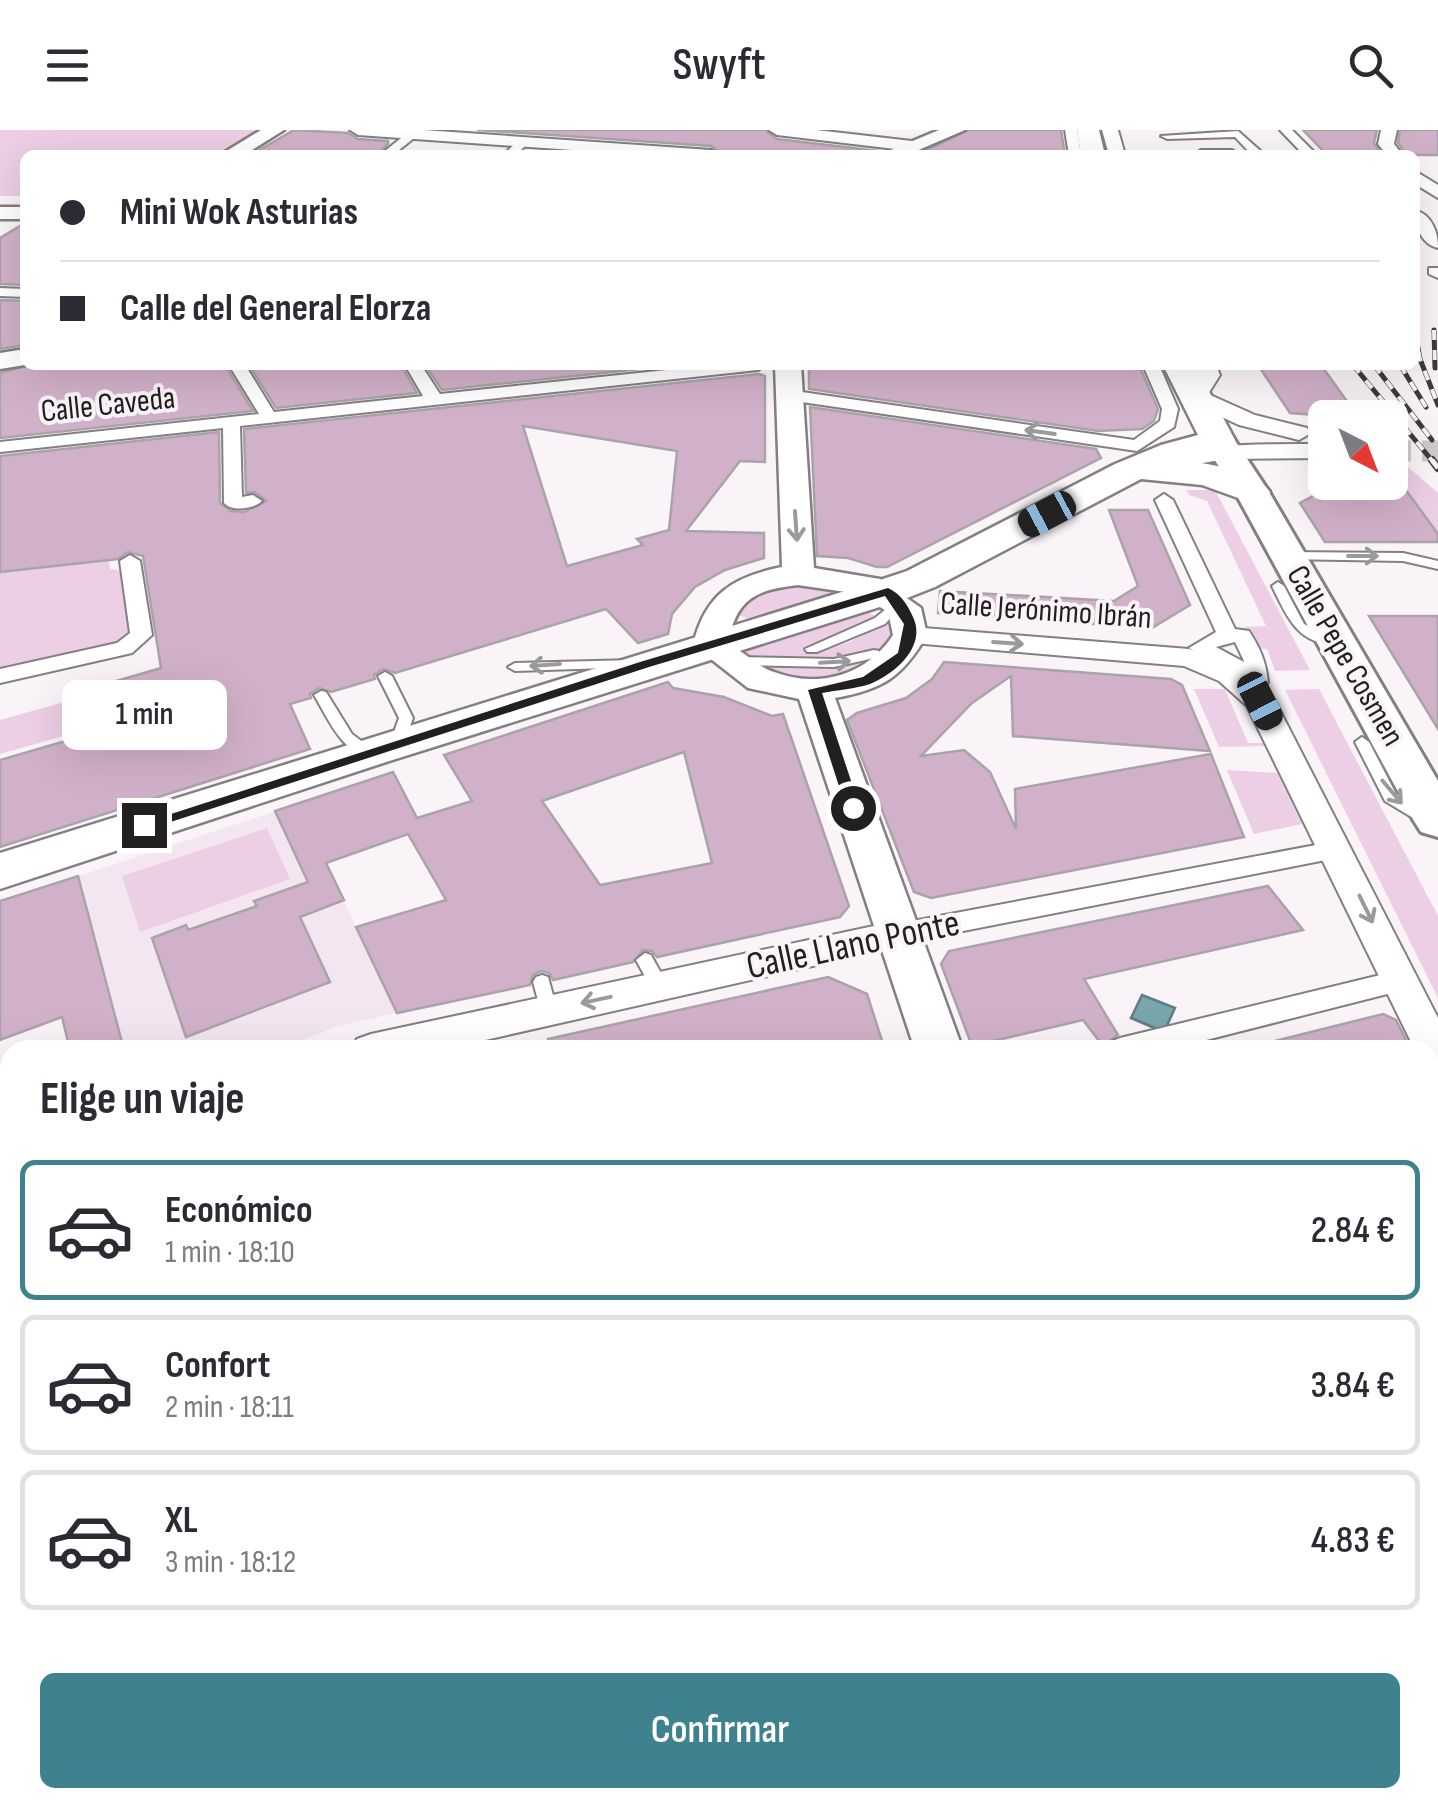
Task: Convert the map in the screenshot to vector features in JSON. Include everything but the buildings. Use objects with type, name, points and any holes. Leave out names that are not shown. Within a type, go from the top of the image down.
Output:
[{"type":"highway","points":[[0,871],[645,664],[717,653],[893,597],[1136,462],[1183,431],[1200,380]]},
{"type":"highway","points":[[1136,462],[1222,446],[1200,380]]},
{"type":"highway","points":[[1136,462],[1224,478],[1252,492]]},
{"type":"main road","name":"Calle Pepe Cosmen","points":[[1222,446],[1252,492],[1283,571],[1338,645],[1438,824]]},
{"type":"street","points":[[239,150],[275,130]]},
{"type":"street","points":[[358,130],[529,136],[663,150]]},
{"type":"street","points":[[776,130],[912,146]]},
{"type":"street","points":[[902,150],[956,130]]},
{"type":"street","points":[[1286,130],[1306,150]]},
{"type":"street","points":[[392,150],[415,132]]},
{"type":"street","points":[[1168,136],[1236,132],[1254,150]]},
{"type":"street","points":[[1420,221],[1438,243]]},
{"type":"street","points":[[240,370],[269,417]]},
{"type":"street","points":[[417,370],[432,394],[431,400]]},
{"type":"street","name":"Calle Caveda","points":[[0,447],[669,370]]},
{"type":"street","points":[[790,370],[798,576]]},
{"type":"street","points":[[788,396],[1136,462],[1168,423],[1170,408],[1153,370]]},
{"type":"street","points":[[1200,380],[1247,420],[1308,440]]},
{"type":"street","points":[[227,422],[243,502]]},
{"type":"street","points":[[1222,446],[1308,442]]},
{"type":"street","points":[[1252,492],[1280,460],[1308,445]]},
{"type":"street","points":[[1164,500],[1226,630]]},
{"type":"street","points":[[0,676],[124,648],[141,636],[130,561]]},
{"type":"street","points":[[798,576],[846,579],[893,597],[910,624],[911,636],[903,655],[878,676],[851,685],[813,669],[773,685],[717,653],[716,618],[726,599],[750,585],[798,576]]},
{"type":"street","name":"Calle Jerónimo Ibrán","points":[[911,636],[1175,656],[1211,664],[1260,701],[1432,1040]]},
{"type":"street","points":[[813,669],[896,934],[935,1040]]},
{"type":"street","name":"Calle Llano Ponte","points":[[404,1040],[545,996],[652,973],[896,934],[1337,850]]},
{"type":"street","points":[[1161,1040],[1402,981]]},
{"type":"lane","points":[[1283,571],[1403,557],[1438,564]]},
{"type":"lane","points":[[813,669],[880,621],[893,597]]},
{"type":"lane","points":[[717,653],[834,663],[874,654]]},
{"type":"lane","points":[[515,668],[599,662],[645,664]]},
{"type":"lane","points":[[320,695],[347,737],[382,748],[406,718],[384,676]]},
{"type":"lane","points":[[1362,742],[1390,796],[1438,824]]},
{"type":"shaded area","points":[[0,130],[259,130],[222,150],[20,150],[20,196],[0,196]]},
{"type":"shaded area","points":[[1408,467],[1438,493],[1438,534],[1408,493]]},
{"type":"shaded area","points":[[1186,490],[1215,490],[1310,670],[1275,671],[1267,649],[1255,648],[1244,627],[1266,626],[1207,501],[1189,495]]},
{"type":"shaded area","points":[[109,560],[110,569],[122,571],[131,634],[122,641],[0,668],[0,573]]},
{"type":"shaded area","points":[[802,584],[849,590],[748,619],[738,614],[755,594]]},
{"type":"shaded area","points":[[869,613],[878,617],[840,636],[808,646],[812,653],[847,643],[887,623],[893,639],[872,663],[846,676],[815,679],[756,666],[842,667],[876,656],[869,650],[829,658],[741,656],[740,651]]},
{"type":"shaded area","points":[[1194,689],[1225,689],[1248,743],[1266,743],[1265,746],[1219,747]]},
{"type":"shaded area","points":[[1319,689],[1438,916],[1438,998],[1285,690]]},
{"type":"shaded area","points":[[100,692],[110,723],[0,754],[0,720]]},
{"type":"shaded area","points":[[1227,770],[1277,773],[1302,824],[1254,834]]},
{"type":"shaded area","points":[[298,804],[397,1013],[335,1027],[303,1040],[121,1040],[78,876]]},
{"type":"shaded area","points":[[267,828],[290,879],[140,932],[122,876]]},
{"type":"water","points":[[1142,995],[1175,1008],[1164,1032],[1131,1018]]},
{"type":"tunnel","points":[[1408,451],[1438,451]]},
{"type":"railway","points":[[1434,330],[1435,368]]},
{"type":"railway","points":[[1420,359],[1438,405]]},
{"type":"railway","points":[[1357,370],[1434,463]]},
{"type":"railway","points":[[1378,370],[1432,440]]},
{"type":"railway","points":[[1403,370],[1426,407]]},
{"type":"railway","points":[[1432,460],[1438,468]]},
{"type":"route","points":[[144,825],[645,664],[888,591],[907,613],[910,624],[911,636],[903,655],[878,676],[834,689],[814,690],[853,808]]}]
